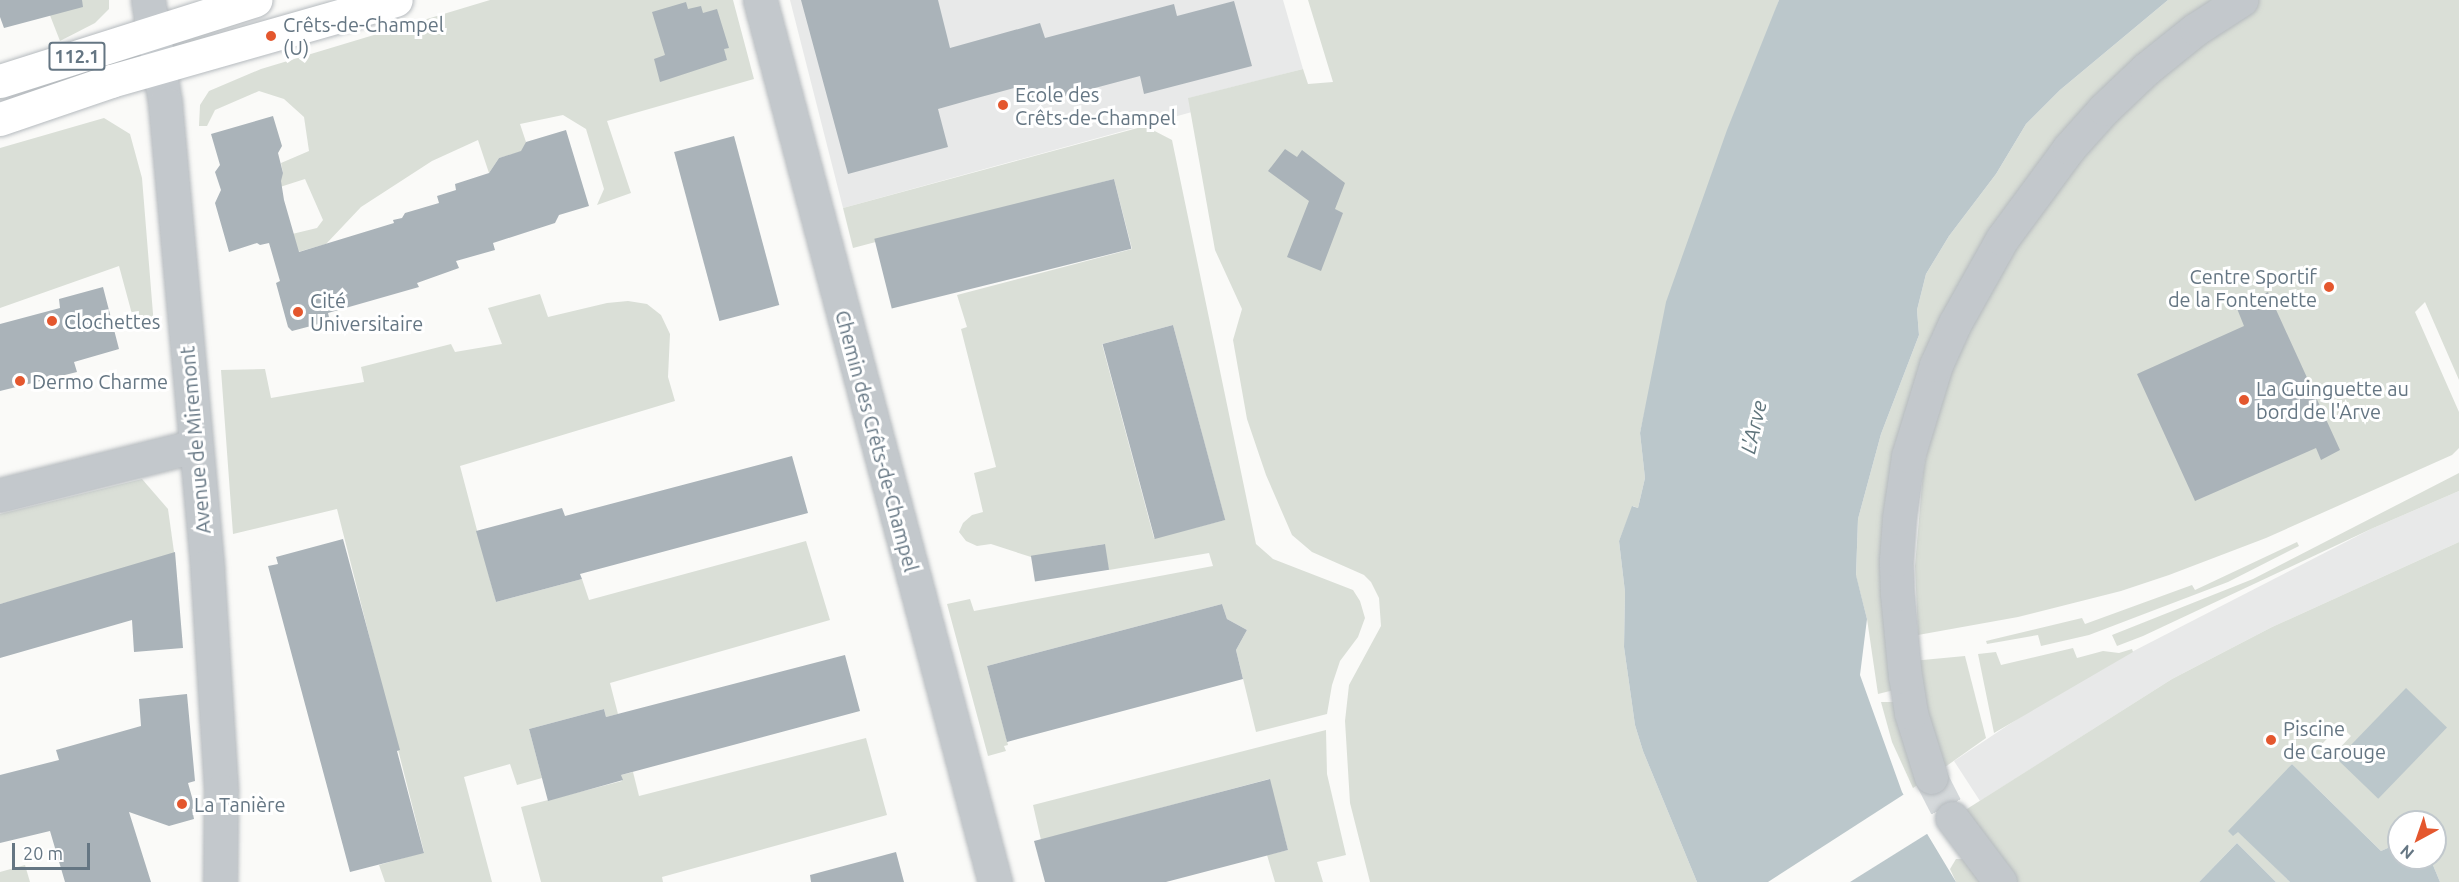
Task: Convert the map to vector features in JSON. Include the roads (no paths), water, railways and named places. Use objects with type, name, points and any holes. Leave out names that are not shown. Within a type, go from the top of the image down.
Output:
[{"type":"main road","name":"112.1","points":[[0,81],[255,0]]},
{"type":"main road","name":"112.1","points":[[0,118],[111,81],[396,0]]},
{"type":"street","name":"Avenue de Miremont","points":[[148,0],[165,103],[207,566],[220,771],[220,882]]},
{"type":"street","name":"Chemin des Crêts-de-Champel","points":[[760,0],[995,882]]},
{"type":"street","points":[[1931,777],[1911,713],[1905,677],[1896,560],[1899,518],[1908,456],[1936,365],[1955,323],[2002,239],[2069,148],[2104,109],[2146,69],[2196,29],[2241,0]]},
{"type":"street","points":[[0,495],[195,446]]},
{"type":"street","points":[[1952,818],[2000,882]]},
{"type":"water","name":"L'Arve","points":[[1779,0],[2168,0],[2060,90],[2026,124],[1996,174],[1949,236],[1926,274],[1917,310],[1919,335],[1881,434],[1858,519],[1856,575],[1867,619],[1860,675],[1902,792],[1956,882],[1697,882],[1643,751],[1635,725],[1624,647],[1625,592],[1619,541],[1632,506],[1638,508],[1645,478],[1640,433],[1666,302],[1727,130]]},
{"type":"water","points":[[2406,688],[2447,728],[2378,799],[2337,759]]},
{"type":"water","points":[[2292,764],[2381,851],[2387,848],[2387,870],[2435,870],[2440,882],[2290,882],[2238,832],[2233,836],[2228,831]]},
{"type":"water","points":[[2237,843],[2276,882],[2199,882]]},
{"type":"tunnel","points":[[1931,777],[1952,818]]},
{"type":"place","name":"Crêts-de-Champel (U)","points":[[271,36]]},
{"type":"place","name":"Ecole des Crêts-de-Champel","points":[[1003,105]]},
{"type":"place","name":"Centre Sportif de la Fontenette","points":[[2329,287]]},
{"type":"place","name":"Cité Universitaire","points":[[298,312]]},
{"type":"place","name":"Clochettes","points":[[52,321]]},
{"type":"place","name":"Dermo Charme","points":[[20,381]]},
{"type":"place","name":"La Guinguette au bord de l'Arve","points":[[2244,400]]},
{"type":"place","name":"Piscine de Carouge","points":[[2271,740]]},
{"type":"place","name":"La Tanière","points":[[182,804]]}]
